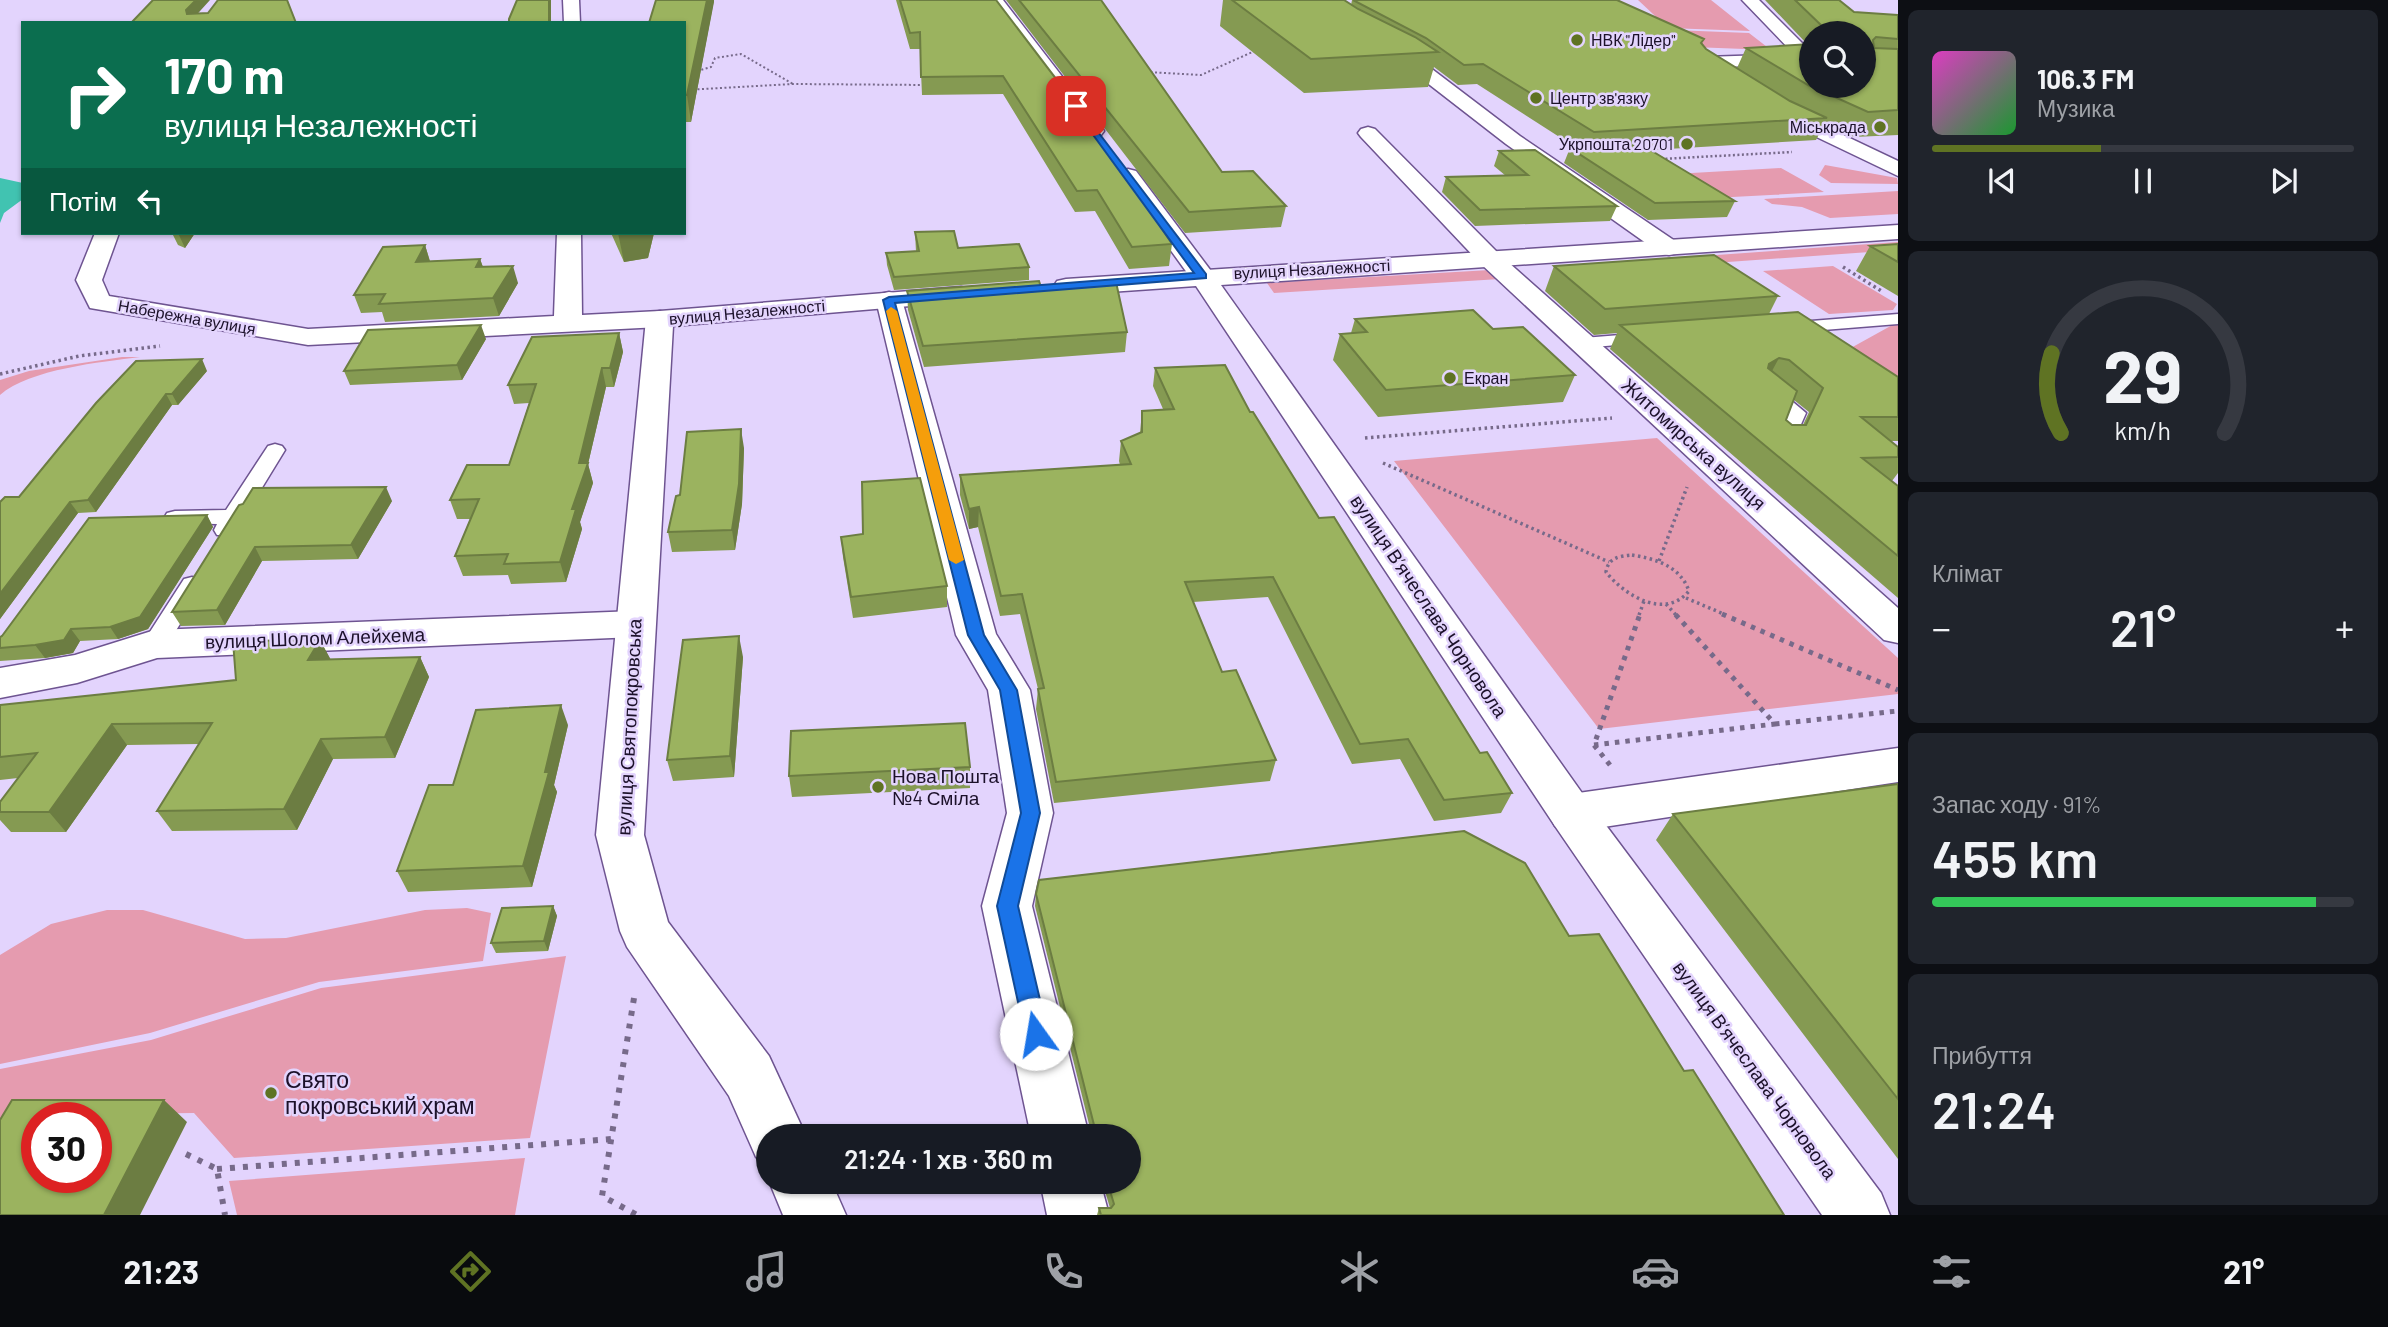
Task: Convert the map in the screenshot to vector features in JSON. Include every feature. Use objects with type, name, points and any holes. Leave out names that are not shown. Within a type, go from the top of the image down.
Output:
[{"type":"street","points":[[570,0],[572,21]]},
{"type":"street","name":"вулиця Вʼячеслава Чорновола","points":[[995,0],[1202,276],[1571,813],[1859,1215]]},
{"type":"street","points":[[1306,0],[1358,35],[1414,64],[1513,140],[1669,248]]},
{"type":"street","points":[[1749,0],[1799,48]]},
{"type":"street","points":[[1799,59],[1705,62],[1788,116],[1898,169]]},
{"type":"street","name":"Житомирська вулиця","points":[[1368,133],[1490,259],[1898,630]]},
{"type":"street","name":"вулиця Незалежності","points":[[1038,289],[1202,276],[1898,232]]},
{"type":"street","name":"Набережна вулиця","points":[[106,235],[89,280],[99,302],[308,337]]},
{"type":"street","points":[[568,325],[569,235]]},
{"type":"street","name":"вулиця Незалежності","points":[[308,337],[568,325],[984,293]]},
{"type":"street","points":[[889,300],[976,635],[1009,690],[1030,813],[1007,906],[1057,1124]]},
{"type":"street","name":"вулиця Святопокровська","points":[[660,319],[620,835],[645,932],[749,1076],[772,1124]]},
{"type":"street","name":"вулиця Шолом Алейхема","points":[[0,683],[77,670],[155,644],[635,624]]},
{"type":"street","points":[[1571,813],[1898,765]]},
{"type":"street","points":[[805,1194],[815,1215]]},
{"type":"street","points":[[1073,1194],[1078,1215]]},
{"type":"lane","points":[[1773,329],[1898,319]]},
{"type":"lane","points":[[1583,343],[1664,337]]},
{"type":"lane","points":[[1767,390],[1796,413],[1784,443]]},
{"type":"lane","points":[[155,644],[275,450]]},
{"type":"lane","points":[[154,519],[233,517]]},
{"type":"path","points":[[1146,72],[1201,75],[1267,47]]},
{"type":"path","points":[[694,71],[711,67],[715,58],[741,54],[794,84]]},
{"type":"path","points":[[686,90],[794,84],[934,85]]},
{"type":"path","points":[[1657,159],[1855,149]]},
{"type":"path","points":[[1833,262],[1887,294]]},
{"type":"path","points":[[0,374],[79,356],[172,345]]},
{"type":"path","points":[[1365,438],[1661,414]]},
{"type":"path","points":[[1659,561],[1701,451]]},
{"type":"path","points":[[1383,463],[1609,562],[1632,555],[1659,561],[1672,567],[1688,583],[1689,591],[1686,598],[1678,603],[1644,601],[1619,589],[1610,581],[1606,572],[1609,562]]},
{"type":"path","points":[[1686,598],[1898,690]]},
{"type":"path","points":[[1594,745],[1644,601]]},
{"type":"path","points":[[1666,604],[1775,724]]},
{"type":"path","points":[[1594,745],[1898,711]]},
{"type":"path","points":[[1594,745],[1638,802]]},
{"type":"path","points":[[637,1215],[602,1196],[645,932]]},
{"type":"path","points":[[186,1154],[217,1169],[612,1139]]},
{"type":"path","points":[[217,1169],[225,1215]]},
{"type":"shaded area","points":[[1638,0],[1711,0],[1750,31],[1668,28]]},
{"type":"shaded area","points":[[1673,30],[1749,33],[1771,50],[1692,47]]},
{"type":"shaded area","points":[[1825,165],[1897,178],[1898,184],[1831,183],[1819,175]]},
{"type":"shaded area","points":[[1781,168],[1824,192],[1713,198],[1674,174]]},
{"type":"shaded area","points":[[0,178],[21,183],[21,200],[4,213],[0,223]]},
{"type":"shaded area","points":[[1898,191],[1898,214],[1830,218],[1802,207],[1772,204],[1764,199]]},
{"type":"shaded area","points":[[1898,242],[1898,250],[1672,266],[1661,259]]},
{"type":"shaded area","points":[[1833,266],[1897,304],[1893,310],[1829,314],[1763,271]]},
{"type":"shaded area","points":[[1490,270],[1500,279],[1274,293],[1267,283]]},
{"type":"shaded area","points":[[1898,323],[1898,389],[1849,349]]},
{"type":"shaded area","points":[[122,357],[140,357],[86,364],[47,373],[13,386],[0,395],[0,380],[29,371]]},
{"type":"shaded area","points":[[1657,438],[1898,658],[1898,694],[1599,729],[1394,461]]},
{"type":"shaded area","points":[[467,908],[491,913],[483,961],[319,982],[150,1033],[0,1064],[0,955],[51,924],[107,910],[143,910],[245,939],[286,938],[425,910]]},
{"type":"shaded area","name":"Свято покровський храм","points":[[566,956],[530,1138],[234,1158],[194,1113],[112,1114],[112,1102],[21,1102],[21,1120],[0,1125],[0,1069],[151,1040],[321,988]]},
{"type":"shaded area","points":[[525,1158],[515,1215],[237,1215],[229,1181]]},
{"type":"building","points":[[153,0],[196,0],[186,10],[187,14],[208,13],[218,0],[287,0],[295,21],[133,21]]},
{"type":"building","points":[[517,0],[549,0],[549,21],[509,19]]},
{"type":"building","points":[[656,0],[707,0],[687,95],[686,21],[650,21]]},
{"type":"building","points":[[900,0],[996,0],[1159,214],[1152,214],[1172,244],[1132,247],[1097,190],[1077,191],[1003,76],[921,77],[920,32],[910,33]]},
{"type":"building","points":[[1019,0],[1101,0],[1222,172],[1253,171],[1286,206],[1189,212]]},
{"type":"building","points":[[1232,0],[1344,0],[1438,52],[1311,59]]},
{"type":"building","points":[[1353,0],[1617,0],[1704,39],[1701,43],[1706,49],[1790,101],[1827,118],[1594,132],[1483,64],[1464,65],[1426,38]]},
{"type":"building","points":[[1795,0],[1839,0],[1854,12],[1898,15],[1898,39],[1876,37],[1876,21],[1817,21]]},
{"type":"building","points":[[1799,45],[1799,80],[1746,48]]},
{"type":"building","points":[[1876,48],[1898,49],[1898,110],[1868,112],[1837,98],[1876,98]]},
{"type":"building","points":[[1642,145],[1735,201],[1655,203],[1570,148]]},
{"type":"building","points":[[1535,150],[1617,206],[1480,210],[1446,177],[1528,175],[1499,151]]},
{"type":"building","points":[[954,231],[958,248],[1019,244],[1029,267],[894,277],[886,253],[919,251],[915,232]]},
{"type":"building","points":[[1898,244],[1898,262],[1870,246]]},
{"type":"building","points":[[425,245],[416,262],[480,259],[476,267],[513,266],[493,298],[379,304],[385,294],[354,295],[383,247]]},
{"type":"building","points":[[1714,255],[1778,296],[1605,309],[1554,266]]},
{"type":"building","points":[[1039,281],[1041,287],[1116,282],[1127,332],[923,346],[907,291]]},
{"type":"building","points":[[1473,310],[1493,329],[1523,327],[1575,375],[1386,390],[1340,334],[1367,332],[1355,319]]},
{"type":"building","points":[[1798,312],[1898,377],[1898,417],[1861,417],[1898,447],[1898,457],[1862,458],[1898,486],[1898,556],[1620,325]],"holes":[[[1779,358],[1789,360],[1823,388],[1806,425],[1792,425],[1786,420],[1797,391],[1768,368],[1769,364]]]},
{"type":"building","points":[[481,325],[457,365],[344,371],[368,330]]},
{"type":"building","points":[[619,333],[610,368],[602,368],[579,463],[588,463],[572,509],[576,509],[560,562],[504,564],[508,554],[455,556],[479,499],[450,500],[467,465],[509,465],[536,384],[508,385],[532,337]]},
{"type":"building","points":[[202,359],[172,394],[166,394],[88,500],[70,502],[0,594],[0,502],[5,497],[19,497],[96,403],[136,361]]},
{"type":"building","points":[[1225,365],[1250,412],[1253,412],[1319,518],[1334,517],[1480,753],[1487,752],[1512,793],[1444,800],[1408,739],[1360,744],[1273,577],[1185,582],[1222,672],[1236,670],[1276,760],[1056,782],[1038,689],[1044,688],[1022,594],[1001,596],[979,507],[969,509],[960,475],[1131,464],[1121,441],[1142,432],[1142,411],[1174,409],[1155,368]]},
{"type":"building","points":[[741,429],[739,484],[732,530],[668,532],[676,496],[680,495],[687,432]]},
{"type":"building","points":[[920,478],[947,586],[851,597],[841,537],[863,534],[862,482]]},
{"type":"building","points":[[386,487],[351,545],[255,547],[217,610],[172,612],[239,505],[243,504],[253,488]]},
{"type":"building","points":[[207,515],[140,617],[110,627],[71,629],[64,640],[0,648],[0,637],[89,518]]},
{"type":"building","points":[[739,636],[730,756],[667,760],[683,640]]},
{"type":"building","points":[[320,640],[308,660],[420,657],[385,737],[321,739],[284,809],[157,811],[212,723],[112,724],[49,812],[0,812],[0,802],[37,753],[0,757],[0,705],[236,680],[233,641]]},
{"type":"building","points":[[561,705],[545,772],[549,772],[523,866],[397,871],[429,785],[453,785],[476,710]]},
{"type":"building","points":[[965,723],[970,767],[789,776],[791,731]]},
{"type":"building","points":[[1898,784],[1898,1099],[1673,814]]},
{"type":"building","points":[[1464,831],[1525,863],[1569,936],[1599,934],[1684,1071],[1693,1070],[1784,1215],[1101,1215],[1099,1208],[1111,1208],[1114,1204],[1111,1194],[1141,1194],[1141,1124],[1094,1124],[1036,894],[1039,880]]},
{"type":"building","points":[[553,906],[544,941],[491,943],[502,908]]},
{"type":"building","points":[[12,1100],[164,1100],[104,1215],[0,1215],[0,1120]]},
{"type":"slow traffic","points":[[891,311],[956,560]]},
{"type":"place","name":"НВК \"Лідер\"","points":[[1577,40]]},
{"type":"place","name":"Центр зв'язку","points":[[1536,98]]},
{"type":"place","name":"Міськрада","points":[[1880,127]]},
{"type":"place","name":"Укрпошта 20701","points":[[1687,144]]},
{"type":"place","name":"Екран","points":[[1450,378]]},
{"type":"place","name":"Нова Пошта №4 Сміла","points":[[878,787]]},
{"type":"place","name":"Свято покровський храм","points":[[271,1093]]},
{"type":"route","points":[[1036,1034],[1007,906],[1030,813],[1009,690],[976,635],[889,300],[1202,276],[1076,106]]}]
